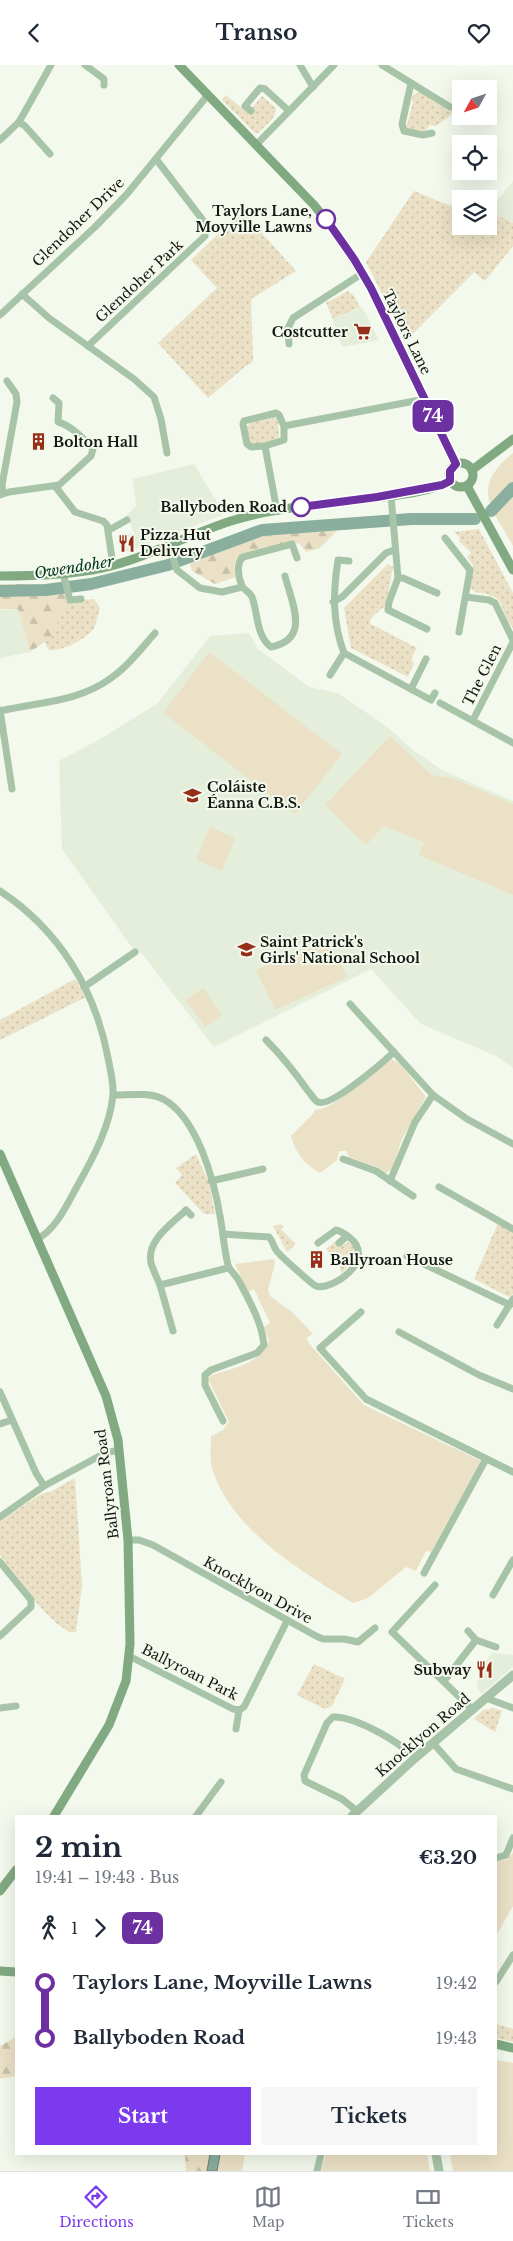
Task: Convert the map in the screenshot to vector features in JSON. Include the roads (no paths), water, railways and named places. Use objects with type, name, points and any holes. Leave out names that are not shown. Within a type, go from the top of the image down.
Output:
[{"type":"main road","name":"Taylors Lane","points":[[179,65],[314,205],[337,234],[362,273],[456,464]]},
{"type":"main road","points":[[472,470],[513,439]]},
{"type":"main road","points":[[456,464],[465,464],[472,470],[473,478],[467,486],[457,487],[450,481],[450,471],[456,464]]},
{"type":"main road","points":[[0,575],[63,577],[113,565],[232,521],[277,511],[391,495],[442,485],[450,481]]},
{"type":"main road","points":[[467,486],[513,570]]},
{"type":"main road","name":"Ballyroan Road","points":[[0,1154],[36,1239],[100,1378],[114,1422],[119,1450],[128,1540],[131,1615],[126,1681],[109,1725],[55,1815]]},
{"type":"main road","points":[[0,1891],[15,1871]]},
{"type":"main road","points":[[0,1971],[15,1972]]},
{"type":"street","points":[[0,139],[19,122],[52,65]]},
{"type":"street","points":[[85,65],[104,79],[104,85]]},
{"type":"street","points":[[300,65],[313,87]]},
{"type":"street","points":[[256,145],[334,65]]},
{"type":"street","points":[[382,65],[450,107]]},
{"type":"street","points":[[410,83],[402,124],[404,131],[423,135],[432,133]]},
{"type":"street","points":[[251,111],[245,106],[260,88],[265,89],[289,111]]},
{"type":"street","name":"Glendoher Drive","points":[[0,315],[95,227],[127,194],[207,96]]},
{"type":"street","points":[[19,122],[25,125],[50,154]]},
{"type":"street","name":"Glendoher Park","points":[[88,347],[205,236],[206,223],[156,159]]},
{"type":"street","points":[[289,344],[288,328],[293,318],[362,273]]},
{"type":"street","points":[[22,294],[49,318],[134,379],[154,397],[161,419],[167,453]]},
{"type":"street","points":[[6,381],[16,394],[17,402],[1,494],[55,487],[92,456],[92,449],[64,423],[58,422],[59,403],[53,398]]},
{"type":"street","points":[[284,427],[425,399]]},
{"type":"street","points":[[276,413],[279,415],[284,427],[284,441],[266,446],[251,447],[247,444],[243,424],[244,421],[276,413]]},
{"type":"street","points":[[266,446],[277,511]]},
{"type":"street","points":[[55,487],[76,512],[103,521],[107,525],[113,565]]},
{"type":"street","points":[[391,495],[394,550],[398,578],[388,610],[427,629]]},
{"type":"street","points":[[109,530],[127,520]]},
{"type":"street","points":[[446,538],[470,570],[459,632]]},
{"type":"street","points":[[285,576],[297,625],[294,634],[288,642],[271,647],[265,643],[252,595],[242,587],[238,566],[243,557],[292,544],[298,558]]},
{"type":"street","points":[[169,545],[177,570],[200,588],[222,592],[242,587]]},
{"type":"street","points":[[333,602],[342,597],[386,553],[394,550]]},
{"type":"street","points":[[330,675],[344,653],[333,602],[338,560],[349,561]]},
{"type":"street","points":[[63,577],[70,600],[81,599]]},
{"type":"street","points":[[398,578],[403,578],[437,593]]},
{"type":"street","points":[[466,597],[489,600],[496,603],[513,641]]},
{"type":"street","points":[[12,789],[0,710],[62,700],[98,687],[126,667],[155,633]]},
{"type":"street","name":"The Glen","points":[[473,720],[513,641]]},
{"type":"street","points":[[344,653],[431,700],[435,693]]},
{"type":"street","points":[[411,689],[426,659]]},
{"type":"street","name":"The Glen","points":[[440,703],[513,743]]},
{"type":"street","points":[[0,891],[19,903],[55,938],[70,961],[96,1014],[105,1043],[113,1095],[97,1151],[46,1235],[36,1239]]},
{"type":"street","points":[[84,987],[135,952]]},
{"type":"street","points":[[350,1004],[433,1095],[467,1119],[513,1144]]},
{"type":"street","points":[[266,1040],[290,1064],[317,1102],[323,1103],[331,1101],[394,1052]]},
{"type":"street","points":[[113,1095],[153,1096],[162,1099],[179,1111],[193,1131],[211,1181],[220,1215],[228,1268],[238,1279],[263,1334],[264,1345],[257,1353],[211,1370],[205,1375],[205,1385],[223,1421]]},
{"type":"street","points":[[390,1181],[415,1122],[433,1095]]},
{"type":"street","points":[[343,1159],[376,1171],[413,1196]]},
{"type":"street","points":[[211,1181],[263,1169]]},
{"type":"street","points":[[439,1187],[513,1229]]},
{"type":"street","points":[[173,1331],[160,1285],[151,1263],[150,1251],[153,1243],[186,1210],[191,1215]]},
{"type":"street","points":[[222,1234],[269,1237],[278,1253],[309,1282],[315,1286],[324,1287],[331,1285],[349,1271],[360,1257],[360,1249],[357,1243],[336,1230],[318,1243]]},
{"type":"street","points":[[339,1243],[347,1236]]},
{"type":"street","points":[[407,1255],[511,1302],[498,1325]]},
{"type":"street","points":[[160,1285],[228,1268]]},
{"type":"street","points":[[361,1312],[320,1348],[360,1395],[513,1472]]},
{"type":"street","points":[[399,1332],[479,1375],[513,1389]]},
{"type":"street","points":[[0,1392],[44,1486]]},
{"type":"street","points":[[0,1424],[12,1420]]},
{"type":"street","points":[[0,1517],[44,1486],[105,1453],[119,1450]]},
{"type":"street","points":[[424,1573],[486,1459]]},
{"type":"street","name":"Knocklyon Drive","points":[[128,1540],[139,1540],[153,1545],[287,1621],[323,1639],[344,1639],[358,1642],[363,1640],[375,1628]]},
{"type":"street","points":[[493,1595],[513,1560]]},
{"type":"street","points":[[0,1562],[31,1600],[32,1604],[0,1636]]},
{"type":"street","points":[[435,1585],[392,1632],[473,1710]]},
{"type":"street","name":"Ballyroan Park","points":[[129,1656],[233,1709],[239,1710],[244,1707],[287,1621]]},
{"type":"street","points":[[468,1631],[476,1640],[496,1647]]},
{"type":"street","points":[[444,1681],[476,1640]]},
{"type":"street","name":"Knocklyon Road","points":[[355,1813],[513,1675]]},
{"type":"street","points":[[486,1699],[513,1708]]},
{"type":"street","points":[[0,1708],[16,1706]]},
{"type":"street","name":"Ballyroan Park","points":[[236,1729],[239,1710]]},
{"type":"street","points":[[355,1813],[342,1799],[305,1781],[304,1775],[327,1723],[333,1717],[342,1716],[390,1738],[406,1750]]},
{"type":"street","points":[[433,1743],[456,1769],[513,1789]]},
{"type":"street","points":[[197,1815],[221,1782]]},
{"type":"street","points":[[497,1858],[506,1855],[513,1838]]},
{"type":"street","points":[[497,1980],[513,1955]]},
{"type":"street","points":[[317,2171],[321,2155]]},
{"type":"street","points":[[436,2155],[439,2171]]},
{"type":"waterway","name":"Owendoher","points":[[491,511],[513,488]]},
{"type":"waterway","name":"Owendoher","points":[[0,591],[46,590],[91,584],[168,565],[262,530],[411,519],[475,519]]},
{"type":"place","name":"Taylors Lane, Moyville Lawns","points":[[326,219]]},
{"type":"place","name":"Costcutter","points":[[362,332]]},
{"type":"place","name":"Bolton Hall","points":[[39,442]]},
{"type":"place","name":"Ballyboden Road","points":[[301,507]]},
{"type":"place","name":"Pizza Hut Delivery","points":[[126,543]]},
{"type":"place","name":"Coláiste Éanna C.B.S.","points":[[193,795]]},
{"type":"place","name":"Saint Patrick's Girls' National School","points":[[246,950]]},
{"type":"place","name":"Ballyroan House","points":[[316,1260]]},
{"type":"place","name":"Subway","points":[[485,1670]]}]
